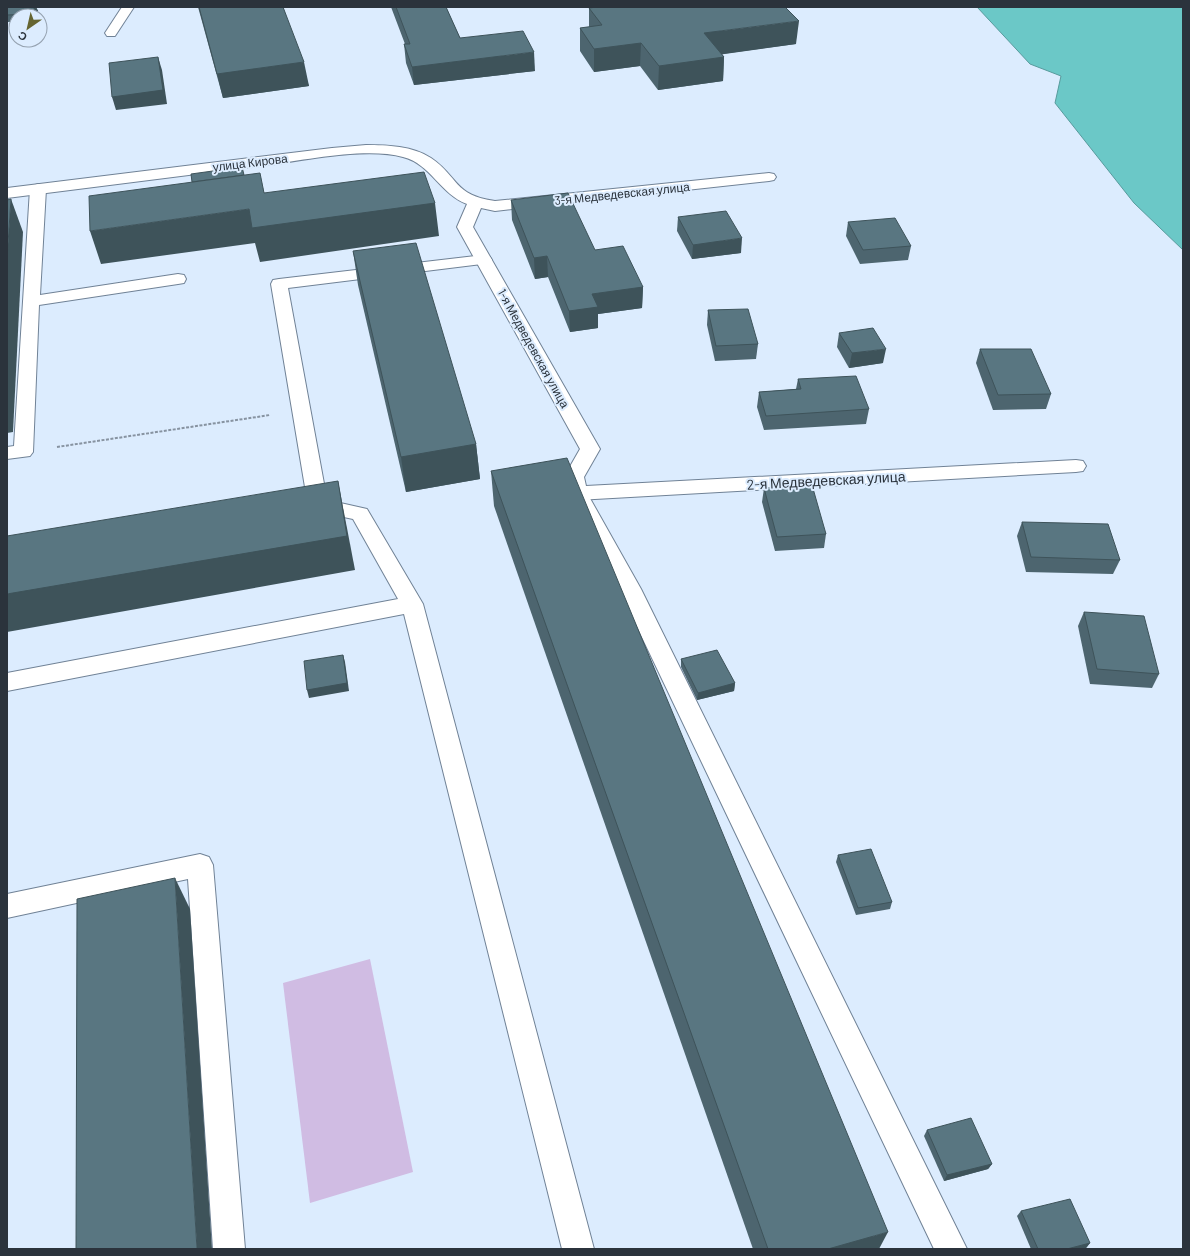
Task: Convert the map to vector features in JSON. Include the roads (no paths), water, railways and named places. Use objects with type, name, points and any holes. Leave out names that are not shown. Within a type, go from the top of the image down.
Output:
[{"type":"street","points":[[111,34],[128,7]]},
{"type":"street","name":"улица Кирова","points":[[7,193],[332,152],[374,149],[402,151],[422,158],[439,171],[457,193],[475,203]]},
{"type":"street","name":"3-я Медведевская улица","points":[[475,203],[495,206],[769,177]]},
{"type":"street","points":[[15,452],[31,301],[38,189]]},
{"type":"street","name":"1-я Медведевская улица","points":[[475,203],[465,227],[590,449],[574,477],[577,493]]},
{"type":"street","points":[[484,260],[279,284],[318,505],[360,514],[412,604],[578,1249]]},
{"type":"street","points":[[31,301],[178,279]]},
{"type":"street","name":"2-я Медведевская улица","points":[[577,493],[1076,466]]},
{"type":"street","points":[[577,493],[630,589],[951,1249]]},
{"type":"street","points":[[7,682],[412,604]]},
{"type":"street","points":[[7,906],[200,866],[229,1249]]}]
